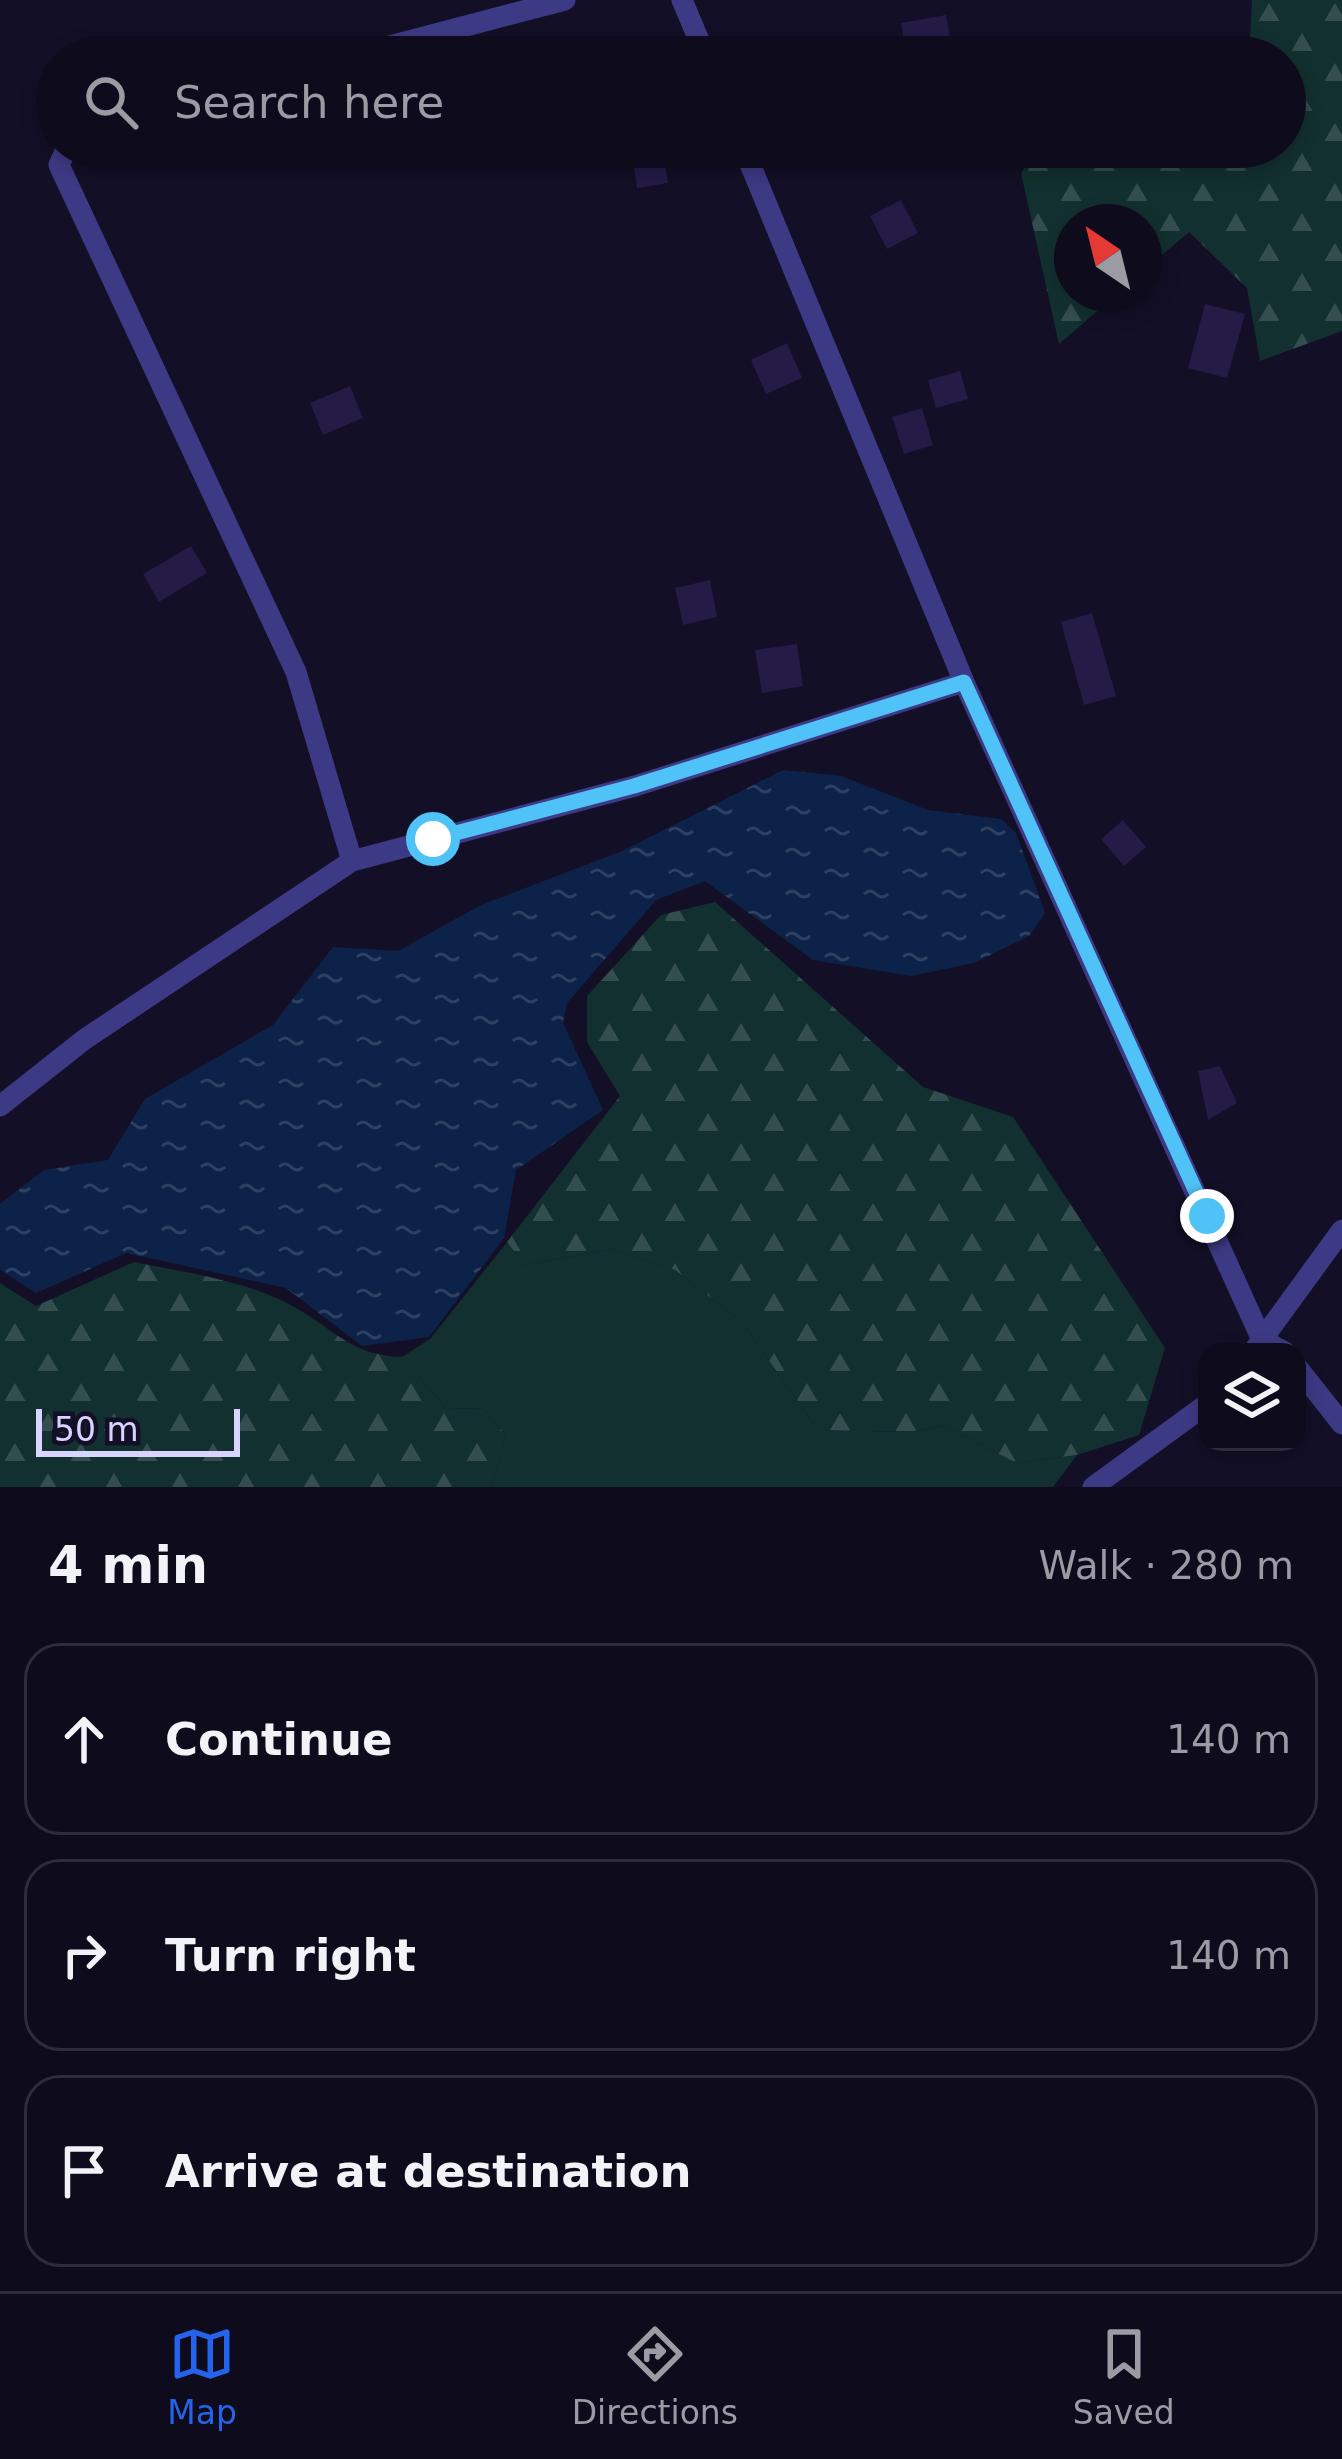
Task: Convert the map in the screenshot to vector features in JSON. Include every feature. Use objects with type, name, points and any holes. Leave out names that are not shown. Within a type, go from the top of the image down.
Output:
[{"type":"street","points":[[428,36],[565,0]]},
{"type":"street","points":[[682,0],[697,36]]},
{"type":"street","points":[[60,168],[296,672],[352,861]]},
{"type":"street","points":[[752,168],[964,682],[1257,1343]]},
{"type":"street","points":[[0,1106],[85,1039],[352,861],[634,786],[964,682]]},
{"type":"street","points":[[1260,1343],[1342,1230]]},
{"type":"street","points":[[1306,1378],[1342,1424]]},
{"type":"street","points":[[1093,1487],[1198,1411]]},
{"type":"green space","points":[[1252,0],[1342,0],[1342,331],[1260,361],[1247,288],[1189,232],[1162,255],[1162,204],[1054,204],[1054,312],[1096,312],[1059,344],[1021,173],[1024,168],[1306,168],[1306,36],[1250,36]]},
{"type":"green space","points":[[715,902],[923,1087],[1013,1117],[1165,1348],[1139,1435],[1077,1455],[1016,1463],[944,1425],[914,1432],[818,1430],[742,1322],[675,1270],[612,1249],[525,1265],[507,1242],[620,1096],[587,1042],[587,996],[661,915]]},
{"type":"green space","points":[[507,1242],[525,1265],[612,1249],[675,1270],[742,1322],[818,1430],[914,1432],[944,1425],[1016,1463],[1077,1455],[1053,1487],[491,1487],[506,1436],[484,1409],[446,1408],[402,1357],[430,1339]]},
{"type":"green space","points":[[134,1262],[251,1288],[287,1303],[354,1346],[402,1357],[446,1408],[484,1409],[506,1436],[491,1487],[0,1487],[0,1283],[36,1306]]},
{"type":"water","points":[[783,770],[841,776],[928,810],[1001,819],[1016,833],[1045,913],[1029,936],[974,963],[911,976],[813,960],[705,881],[656,900],[567,1003],[563,1023],[603,1110],[516,1170],[504,1238],[429,1337],[362,1346],[286,1288],[126,1253],[36,1293],[0,1270],[0,1204],[44,1170],[108,1160],[145,1099],[273,1025],[333,947],[398,951],[481,905],[622,851]]},
{"type":"building","points":[[946,15],[950,36],[903,36],[901,23]]},
{"type":"building","points":[[634,168],[666,168],[668,183],[637,188]]},
{"type":"building","points":[[901,200],[918,233],[887,249],[870,216]]},
{"type":"building","points":[[1205,304],[1245,314],[1227,378],[1188,368]]},
{"type":"building","points":[[787,343],[802,378],[766,394],[751,360]]},
{"type":"building","points":[[960,371],[968,399],[936,408],[928,380]]},
{"type":"building","points":[[350,386],[363,418],[323,435],[310,403]]},
{"type":"building","points":[[922,408],[933,445],[904,454],[892,417]]},
{"type":"building","points":[[191,546],[207,573],[159,602],[143,574]]},
{"type":"building","points":[[710,580],[717,617],[683,625],[675,588]]},
{"type":"building","points":[[1092,613],[1116,696],[1084,705],[1061,622]]},
{"type":"building","points":[[797,644],[803,686],[762,693],[755,650]]},
{"type":"building","points":[[1123,820],[1146,847],[1124,866],[1101,839]]},
{"type":"building","points":[[1220,1066],[1237,1103],[1208,1120],[1198,1071]]},
{"type":"route","points":[[433,839],[634,786],[964,682],[1207,1216]]}]
